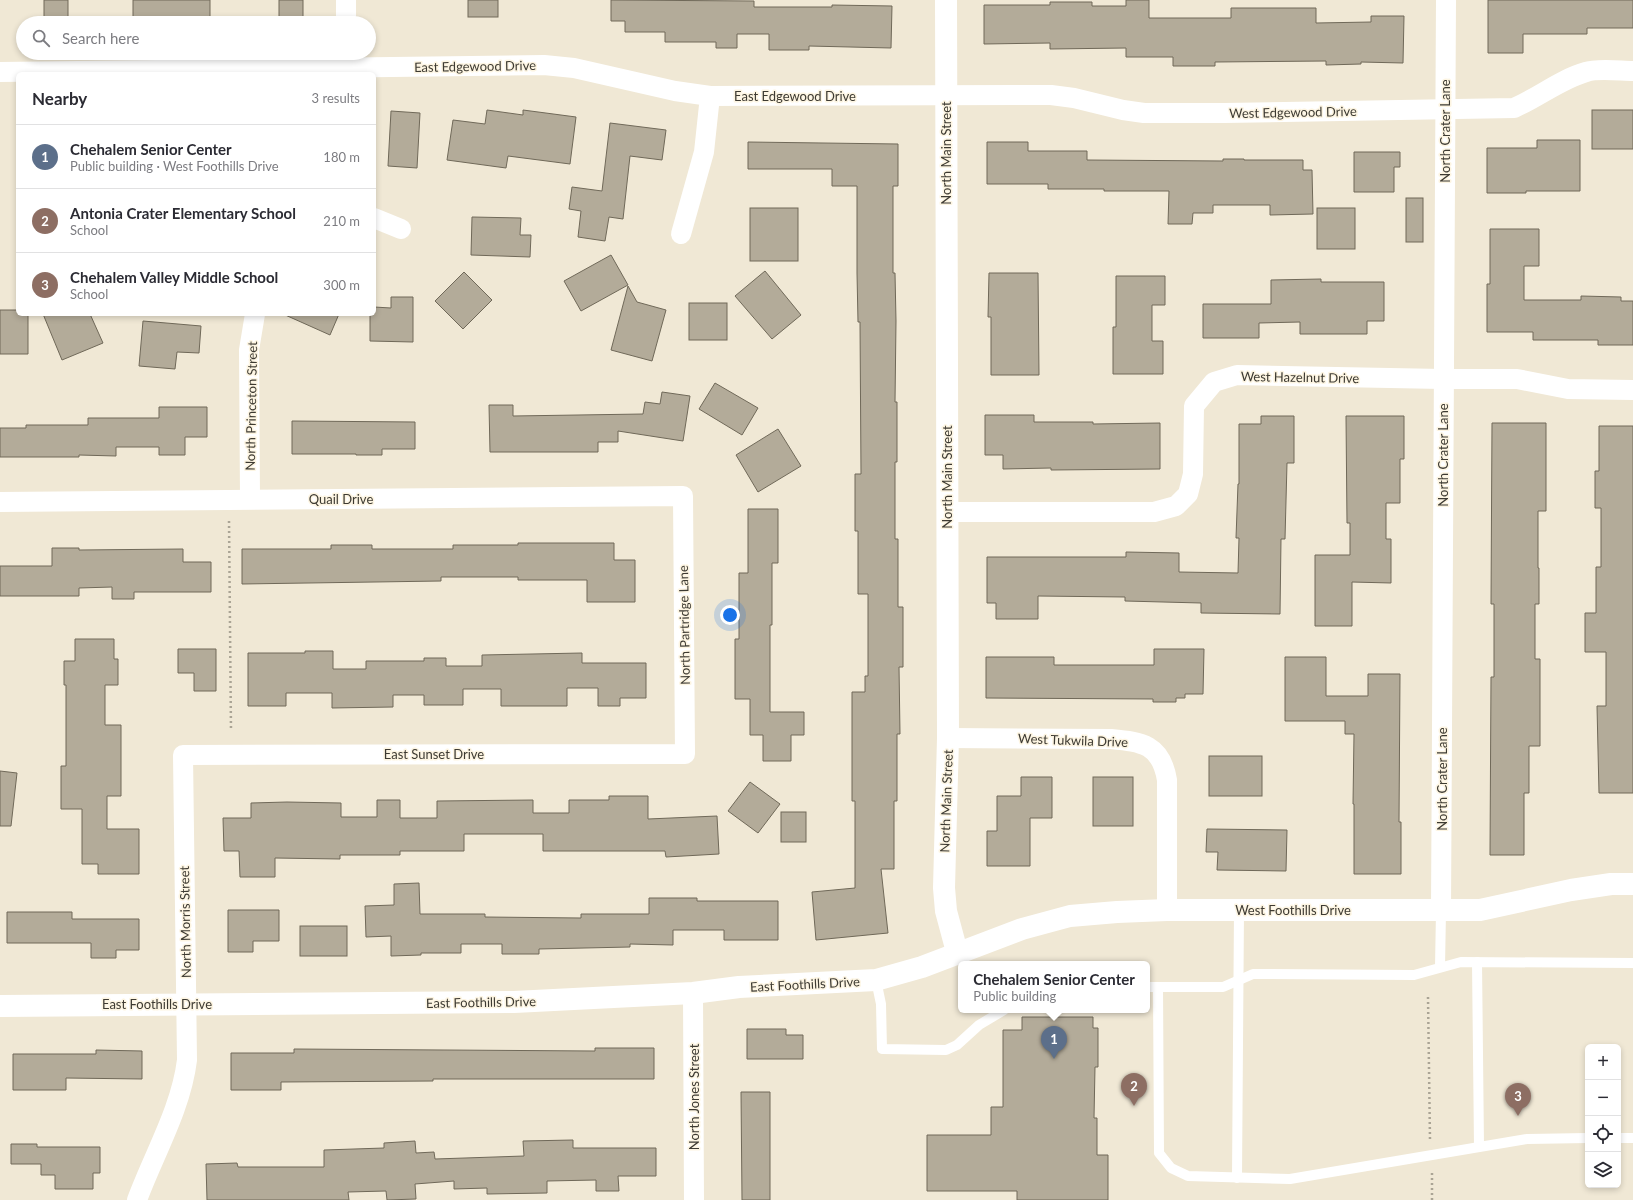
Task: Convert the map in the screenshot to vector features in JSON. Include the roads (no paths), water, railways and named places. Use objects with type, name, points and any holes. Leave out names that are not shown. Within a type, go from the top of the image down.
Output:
[{"type":"street","points":[[346,0],[346,16]]},
{"type":"street","name":"North Main Street","points":[[946,0],[948,738],[944,888],[946,911],[957,952]]},
{"type":"street","name":"North Crater Lane","points":[[1441,911],[1444,109],[1446,0]]},
{"type":"street","name":"East Edgewood Drive","points":[[98,72],[347,65],[544,65],[574,68],[675,92],[710,96],[946,95]]},
{"type":"street","name":"West Edgewood Drive","points":[[946,95],[1051,95],[1074,98],[1122,110],[1144,113],[1514,108],[1535,99],[1563,80],[1588,71],[1633,71]]},
{"type":"street","name":"East Edgewood Drive","points":[[0,72],[16,72]]},
{"type":"street","points":[[681,234],[704,152],[710,96]]},
{"type":"street","points":[[376,219],[401,229]]},
{"type":"street","name":"North Princeton Street","points":[[250,499],[249,350],[255,316]]},
{"type":"street","name":"West Hazelnut Drive","points":[[947,512],[1154,512],[1176,506],[1188,494],[1193,474],[1194,406],[1214,382],[1237,375],[1517,379],[1568,389],[1633,390]]},
{"type":"street","name":"Quail Drive","points":[[0,502],[683,496]]},
{"type":"street","name":"North Partridge Lane","points":[[683,496],[685,754]]},
{"type":"street","name":"West Tukwila Drive","points":[[948,738],[1111,739],[1134,742],[1150,747],[1165,766],[1167,780],[1167,910]]},
{"type":"street","name":"East Sunset Drive","points":[[183,754],[685,754]]},
{"type":"street","name":"North Morris Street","points":[[137,1200],[147,1172],[176,1107],[185,1080],[187,1060],[183,754]]},
{"type":"street","name":"West Foothills Drive","points":[[957,952],[1022,929],[1070,916],[1167,910],[1480,910],[1571,890],[1611,884],[1633,884]]},
{"type":"street","name":"East Foothills Drive","points":[[0,1006],[514,1002],[693,993],[739,987],[876,980],[922,967],[957,952]]},
{"type":"street","name":"North Jones Street","points":[[693,993],[694,1200]]},
{"type":"lane","points":[[1237,1178],[1238,980],[1240,910]]},
{"type":"lane","points":[[1440,967],[1441,911]]},
{"type":"lane","points":[[1150,987],[1223,987],[1253,974],[1414,975],[1461,962],[1633,963]]},
{"type":"lane","points":[[1477,962],[1479,1146]]},
{"type":"lane","points":[[876,980],[881,1004],[882,1049],[946,1050],[957,1045],[979,1025],[999,1013]]},
{"type":"lane","points":[[1158,987],[1159,1153],[1171,1168],[1188,1176],[1290,1179],[1527,1139],[1585,1138]]},
{"type":"lane","points":[[1621,1138],[1633,1138]]},
{"type":"place","name":"Chehalem Senior Center","points":[[1054,1059]]},
{"type":"place","name":"Antonia Crater Elementary School","points":[[1134,1106]]},
{"type":"place","name":"Chehalem Valley Middle School","points":[[1518,1116]]}]
